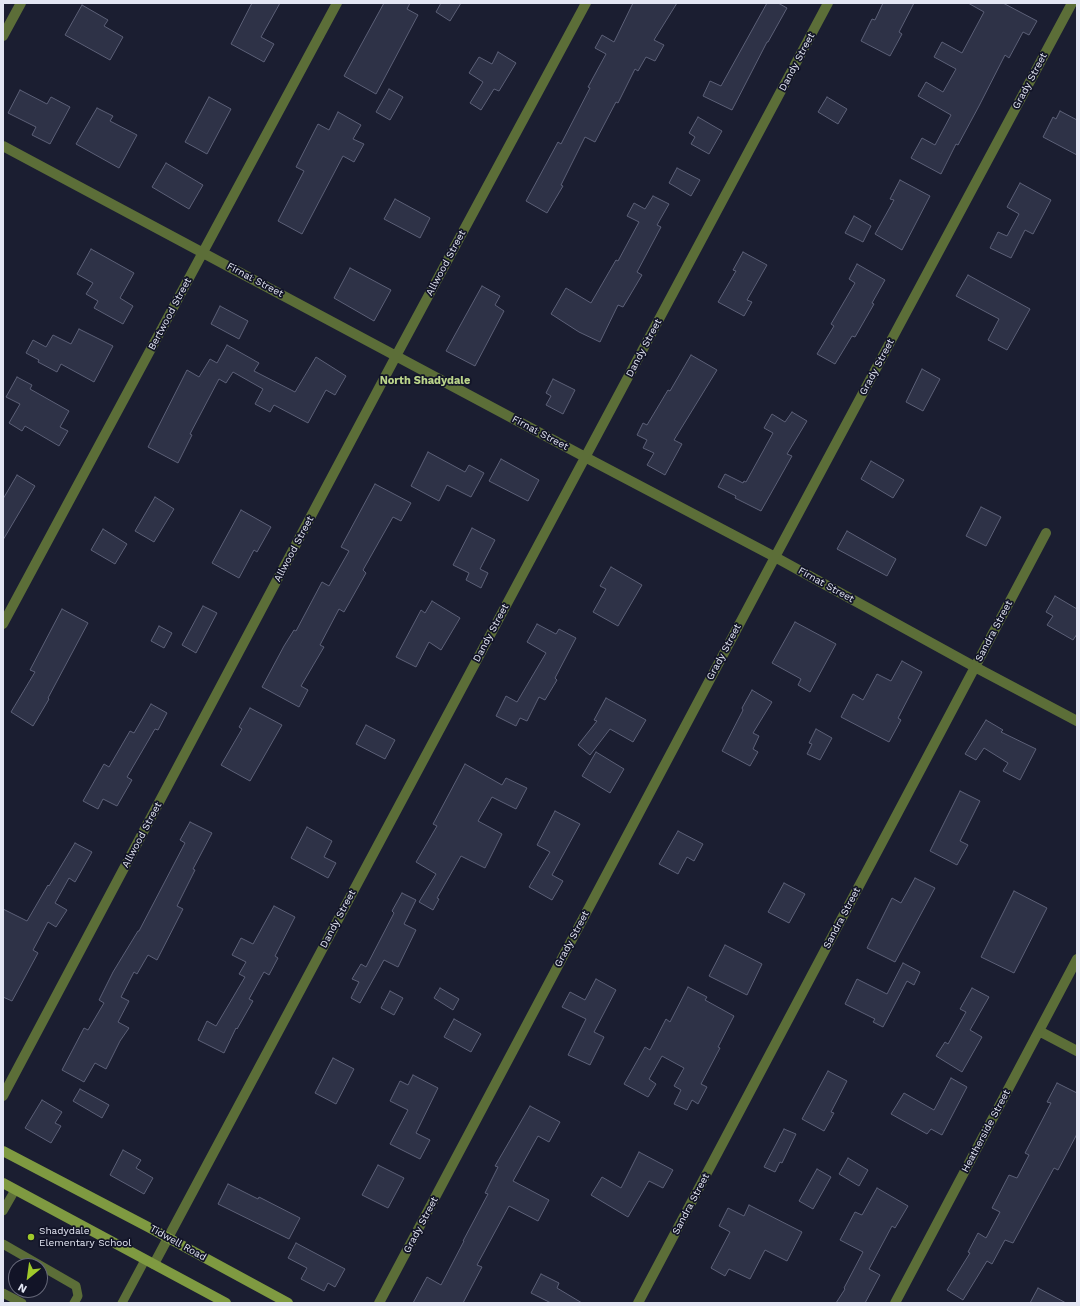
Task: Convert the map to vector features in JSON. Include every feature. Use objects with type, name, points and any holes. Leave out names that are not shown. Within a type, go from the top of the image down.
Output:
[{"type":"main road","name":"Tidwell Road","points":[[3,1151],[288,1303]]},
{"type":"main road","points":[[3,1183],[226,1303]]},
{"type":"street","points":[[3,36],[21,3]]},
{"type":"street","name":"Bertwood Street","points":[[3,624],[337,3]]},
{"type":"street","name":"Allwood Street","points":[[3,1096],[396,356],[586,3]]},
{"type":"street","name":"Dandy Street","points":[[150,1262],[167,1238],[828,3]]},
{"type":"street","name":"Grady Street","points":[[379,1303],[775,557],[1072,3]]},
{"type":"street","name":"Firnat Street","points":[[3,146],[775,557],[975,667],[1077,721]]},
{"type":"street","name":"Sandra Street","points":[[638,1303],[1046,532]]},
{"type":"street","name":"Heatherside Street","points":[[894,1303],[1077,959]]},
{"type":"street","points":[[1039,1031],[1077,1051]]},
{"type":"lane","points":[[3,1211],[15,1190]]},
{"type":"lane","points":[[3,1244],[76,1286],[78,1296],[74,1303]]},
{"type":"lane","points":[[122,1303],[150,1262]]},
{"type":"lane","points":[[3,1293],[22,1303]]},
{"type":"building","points":[[252,3],[280,3],[261,37],[274,44],[264,62],[231,44]]},
{"type":"building","points":[[384,3],[410,3],[407,9],[418,15],[376,94],[344,76]]},
{"type":"building","points":[[441,3],[461,3],[450,21],[436,12]]},
{"type":"building","points":[[633,3],[677,3],[654,40],[664,45],[655,61],[646,57],[638,71],[635,69],[618,103],[616,102],[595,142],[585,137],[561,185],[563,186],[547,213],[526,201],[558,142],[561,144],[590,88],[588,87],[606,54],[595,48],[602,35],[614,42]]},
{"type":"building","points":[[767,3],[778,3],[787,8],[767,42],[732,110],[703,96],[710,81],[721,86]]},
{"type":"building","points":[[883,3],[914,3],[899,32],[902,34],[890,56],[861,41],[872,19],[875,20]]},
{"type":"building","points":[[968,3],[1003,3],[1037,21],[1029,35],[1023,32],[1009,58],[1005,55],[979,106],[958,145],[956,144],[941,174],[911,158],[922,138],[935,145],[951,115],[918,96],[926,82],[943,92],[956,69],[934,57],[942,42],[962,53],[984,12]]},
{"type":"building","points":[[82,5],[108,20],[104,26],[123,37],[110,60],[65,35]]},
{"type":"building","points":[[498,52],[516,63],[499,91],[494,89],[481,110],[470,103],[483,82],[469,73],[479,57],[492,64]]},
{"type":"building","points":[[389,89],[403,97],[390,120],[376,112]]},
{"type":"building","points":[[20,90],[47,104],[51,97],[70,107],[50,144],[32,135],[36,127],[8,113]]},
{"type":"building","points":[[209,97],[231,109],[207,154],[185,142]]},
{"type":"building","points":[[827,97],[847,109],[838,124],[818,112]]},
{"type":"building","points":[[97,108],[113,116],[110,121],[137,135],[119,168],[76,144]]},
{"type":"building","points":[[1060,111],[1077,120],[1077,155],[1043,137],[1053,117],[1056,119]]},
{"type":"building","points":[[338,112],[361,125],[353,139],[364,144],[354,162],[343,156],[302,234],[278,221],[304,171],[296,167],[318,124],[329,130]]},
{"type":"building","points":[[698,117],[722,131],[709,154],[691,144],[695,137],[689,133]]},
{"type":"building","points":[[166,163],[203,185],[189,209],[152,187]]},
{"type":"building","points":[[677,168],[700,180],[691,196],[669,183]]},
{"type":"building","points":[[900,180],[930,196],[902,250],[875,234],[894,200],[890,199]]},
{"type":"building","points":[[1020,183],[1051,200],[1033,234],[1025,230],[1011,258],[990,248],[998,232],[1007,236],[1019,214],[1007,207]]},
{"type":"building","points":[[653,196],[669,204],[657,225],[661,227],[637,272],[642,275],[623,307],[618,305],[600,342],[579,332],[551,314],[566,288],[591,303],[616,260],[618,261],[639,222],[627,216],[634,203],[645,209]]},
{"type":"building","points":[[395,199],[430,218],[420,238],[384,219]]},
{"type":"building","points":[[854,216],[871,226],[863,242],[845,233]]},
{"type":"building","points":[[91,249],[134,273],[120,298],[133,306],[123,324],[94,308],[98,301],[86,294],[93,283],[77,274]]},
{"type":"building","points":[[743,252],[767,265],[747,300],[752,302],[744,316],[718,302],[736,271],[733,270]]},
{"type":"building","points":[[857,264],[885,280],[872,303],[874,304],[855,337],[852,336],[835,364],[817,354],[834,326],[831,324],[855,283],[849,279]]},
{"type":"building","points":[[350,268],[391,290],[374,321],[334,298]]},
{"type":"building","points":[[968,275],[1030,309],[1007,350],[988,340],[999,319],[956,296]]},
{"type":"building","points":[[482,286],[500,296],[495,305],[504,311],[475,366],[446,351]]},
{"type":"building","points":[[220,306],[248,321],[239,339],[211,324]]},
{"type":"building","points":[[79,329],[113,346],[94,382],[61,364],[57,372],[38,362],[39,360],[26,353],[33,340],[46,347],[53,335],[71,344]]},
{"type":"building","points":[[227,345],[259,363],[254,371],[295,392],[316,357],[346,376],[335,395],[326,390],[308,423],[274,405],[270,412],[255,404],[263,389],[233,372],[226,383],[219,379],[190,434],[192,435],[178,463],[148,447],[187,370],[199,377],[210,359],[217,363]]},
{"type":"building","points":[[691,355],[717,370],[674,440],[682,444],[665,475],[647,465],[654,453],[643,448],[647,440],[637,435],[643,423],[647,425],[668,390],[670,391]]},
{"type":"building","points":[[922,369],[940,379],[923,411],[906,402]]},
{"type":"building","points":[[17,377],[32,385],[30,389],[69,411],[60,427],[68,431],[59,446],[25,426],[22,431],[9,423],[20,404],[6,397]]},
{"type":"building","points":[[553,379],[575,390],[563,414],[546,405],[551,396],[546,393]]},
{"type":"building","points":[[792,412],[807,421],[787,454],[792,456],[761,511],[735,498],[736,496],[718,487],[725,474],[743,483],[744,481],[746,482],[773,433],[764,428],[772,414],[785,422]]},
{"type":"building","points":[[428,452],[465,472],[469,465],[484,473],[471,497],[447,485],[439,501],[411,486]]},
{"type":"building","points":[[501,459],[539,480],[528,501],[489,481]]},
{"type":"building","points":[[871,461],[904,480],[893,498],[861,479]]},
{"type":"building","points":[[17,475],[35,486],[3,540],[3,499]]},
{"type":"building","points":[[375,484],[411,503],[401,521],[393,517],[363,570],[366,573],[344,612],[339,609],[320,645],[324,647],[301,686],[308,690],[299,707],[262,687],[284,646],[294,630],[296,631],[322,582],[329,586],[349,551],[341,547]]},
{"type":"building","points":[[155,497],[174,509],[154,542],[135,531]]},
{"type":"building","points":[[981,507],[1001,517],[986,546],[966,536]]},
{"type":"building","points":[[241,510],[271,527],[257,552],[254,550],[239,578],[212,563]]},
{"type":"building","points":[[472,528],[495,540],[480,569],[488,573],[481,588],[466,580],[469,573],[453,565]]},
{"type":"building","points":[[103,529],[127,544],[115,564],[91,550]]},
{"type":"building","points":[[847,531],[896,559],[887,576],[837,549]]},
{"type":"building","points":[[611,567],[642,585],[618,626],[593,612],[606,589],[600,586]]},
{"type":"building","points":[[1055,596],[1077,609],[1077,634],[1073,640],[1047,625],[1053,616],[1046,612]]},
{"type":"building","points":[[432,601],[460,618],[441,650],[429,642],[416,667],[396,657],[421,610],[425,613]]},
{"type":"building","points":[[203,606],[217,613],[196,653],[182,645]]},
{"type":"building","points":[[62,609],[88,623],[48,698],[49,699],[33,726],[11,712],[35,672],[30,670]]},
{"type":"building","points":[[795,622],[836,644],[810,692],[798,685],[801,679],[772,663]]},
{"type":"building","points":[[537,624],[556,634],[559,629],[576,638],[555,678],[557,680],[545,700],[539,697],[527,721],[520,718],[516,726],[496,716],[506,696],[517,702],[546,653],[527,642]]},
{"type":"building","points":[[159,626],[172,633],[164,648],[151,641]]},
{"type":"building","points":[[902,661],[922,672],[898,718],[901,720],[889,742],[841,717],[853,694],[863,700],[877,674],[891,681]]},
{"type":"building","points":[[752,690],[772,702],[753,733],[759,736],[753,749],[758,752],[750,766],[722,751]]},
{"type":"building","points":[[606,698],[646,720],[633,742],[610,729],[590,755],[578,745],[597,721],[594,720]]},
{"type":"building","points":[[151,704],[167,713],[158,730],[155,729],[127,777],[132,780],[117,806],[103,799],[98,809],[83,801],[104,764],[109,767],[130,731],[134,733]]},
{"type":"building","points":[[250,708],[282,725],[250,781],[221,765],[242,729],[239,727]]},
{"type":"building","points":[[986,720],[1003,730],[1001,732],[1036,749],[1020,780],[1003,771],[1008,763],[984,748],[976,760],[965,754]]},
{"type":"building","points":[[366,725],[395,740],[385,759],[356,744]]},
{"type":"building","points":[[816,729],[832,738],[820,760],[807,754],[812,744],[809,743]]},
{"type":"building","points":[[596,752],[624,769],[610,793],[582,776]]},
{"type":"building","points":[[465,764],[502,785],[506,778],[527,788],[516,809],[492,797],[478,821],[502,834],[485,868],[461,856],[437,898],[439,899],[433,910],[419,902],[436,874],[416,862],[437,826],[433,824]]},
{"type":"building","points":[[960,791],[980,801],[960,841],[968,845],[957,865],[930,851]]},
{"type":"building","points":[[555,811],[580,824],[552,875],[563,881],[552,900],[529,887],[550,852],[537,845]]},
{"type":"building","points":[[190,822],[212,833],[193,869],[195,870],[177,906],[183,909],[157,960],[148,955],[137,974],[134,972],[121,997],[129,1001],[118,1022],[129,1028],[120,1041],[106,1069],[95,1063],[84,1082],[62,1070],[84,1028],[88,1030],[104,1003],[99,1000],[113,972],[139,931],[185,843],[180,840]]},
{"type":"building","points":[[307,827],[332,841],[324,857],[336,863],[328,878],[291,858]]},
{"type":"building","points":[[678,831],[703,844],[694,861],[687,857],[678,874],[659,864]]},
{"type":"building","points":[[75,843],[92,852],[75,882],[69,878],[55,903],[67,910],[56,927],[48,922],[33,950],[38,953],[12,1001],[3,997],[3,909],[27,921]]},
{"type":"building","points":[[915,878],[935,888],[895,962],[867,948],[892,898],[901,903]]},
{"type":"building","points":[[784,883],[805,894],[789,923],[768,912]]},
{"type":"building","points":[[1014,891],[1047,908],[1014,973],[981,957]]},
{"type":"building","points":[[402,893],[416,900],[404,924],[416,930],[398,967],[384,960],[360,1003],[351,998],[359,982],[352,979],[361,964],[366,967],[394,913],[392,911]]},
{"type":"building","points":[[274,906],[295,917],[275,956],[278,958],[269,975],[264,972],[249,999],[253,1001],[237,1029],[236,1028],[224,1053],[198,1040],[207,1021],[216,1026],[245,977],[239,974],[246,962],[232,955],[241,938],[253,944]]},
{"type":"building","points":[[725,945],[762,964],[747,995],[709,976]]},
{"type":"building","points":[[903,963],[920,972],[914,985],[907,981],[883,1027],[873,1022],[875,1019],[845,1004],[857,979],[887,994]]},
{"type":"building","points":[[596,979],[616,990],[594,1032],[604,1037],[590,1065],[568,1055],[586,1019],[562,1007],[570,992],[585,1000]]},
{"type":"building","points":[[688,987],[707,997],[705,1000],[734,1016],[718,1047],[720,1048],[701,1084],[707,1087],[698,1104],[692,1100],[687,1110],[674,1104],[681,1090],[674,1086],[684,1068],[662,1056],[649,1079],[656,1084],[648,1097],[624,1084],[645,1047],[650,1050],[666,1019],[670,1022]]},
{"type":"building","points":[[440,988],[459,999],[453,1010],[434,998]]},
{"type":"building","points":[[972,988],[989,997],[970,1030],[982,1037],[962,1072],[936,1056],[945,1042],[948,1044],[966,1012],[960,1009]]},
{"type":"building","points":[[390,991],[403,998],[394,1015],[381,1008]]},
{"type":"building","points":[[454,1019],[481,1034],[471,1052],[444,1037]]},
{"type":"building","points":[[333,1058],[354,1069],[336,1104],[315,1093]]},
{"type":"building","points":[[828,1071],[847,1081],[831,1112],[834,1113],[824,1131],[802,1119]]},
{"type":"building","points":[[413,1075],[438,1088],[416,1133],[430,1140],[420,1159],[390,1144],[408,1110],[390,1101],[400,1081],[408,1085]]},
{"type":"building","points":[[951,1078],[967,1087],[942,1135],[931,1129],[927,1134],[891,1114],[904,1093],[934,1110]]},
{"type":"building","points":[[1057,1083],[1077,1093],[1077,1134],[1058,1170],[1054,1168],[1013,1243],[1005,1240],[992,1264],[987,1261],[963,1300],[947,1290],[970,1253],[968,1252],[978,1233],[986,1238],[1000,1212],[992,1208],[1009,1175],[1017,1178],[1029,1155],[1025,1153],[1051,1103],[1047,1102]]},
{"type":"building","points":[[80,1089],[109,1105],[102,1118],[73,1101]]},
{"type":"building","points":[[42,1100],[62,1112],[55,1123],[61,1126],[51,1143],[25,1128]]},
{"type":"building","points":[[530,1106],[560,1122],[549,1142],[538,1136],[513,1181],[549,1200],[538,1221],[509,1206],[477,1265],[482,1267],[463,1303],[413,1303],[427,1277],[441,1285],[488,1194],[485,1193],[498,1167],[495,1166]]},
{"type":"building","points":[[784,1129],[796,1134],[782,1163],[780,1162],[775,1172],[764,1167]]},
{"type":"building","points":[[123,1150],[141,1160],[136,1168],[153,1178],[144,1194],[110,1175]]},
{"type":"building","points":[[639,1152],[673,1170],[663,1188],[649,1181],[628,1217],[591,1195],[602,1177],[621,1188]]},
{"type":"building","points":[[848,1158],[868,1170],[859,1186],[839,1174]]},
{"type":"building","points":[[378,1165],[404,1178],[388,1208],[362,1195]]},
{"type":"building","points":[[817,1169],[831,1177],[813,1209],[799,1201]]},
{"type":"building","points":[[228,1184],[258,1199],[259,1197],[300,1218],[289,1239],[218,1204]]},
{"type":"building","points":[[877,1188],[908,1206],[895,1228],[892,1226],[869,1269],[880,1275],[865,1303],[836,1303],[845,1289],[844,1288],[863,1252],[840,1240],[855,1212],[862,1215]]},
{"type":"building","points":[[749,1205],[802,1232],[787,1261],[765,1250],[750,1279],[729,1269],[725,1276],[711,1268],[730,1232],[719,1226],[728,1208],[744,1216]]},
{"type":"building","points":[[296,1243],[345,1269],[335,1287],[328,1283],[324,1291],[301,1279],[307,1268],[288,1258]]},
{"type":"building","points":[[541,1274],[559,1283],[557,1288],[582,1303],[551,1303],[531,1293]]},
{"type":"building","points":[[1038,1288],[1066,1303],[1030,1303]]},
{"type":"place","name":"Shadydale Elementary School","points":[[31,1237]]},
{"type":"district","name":"North Shadydale","points":[[425,381]]}]
